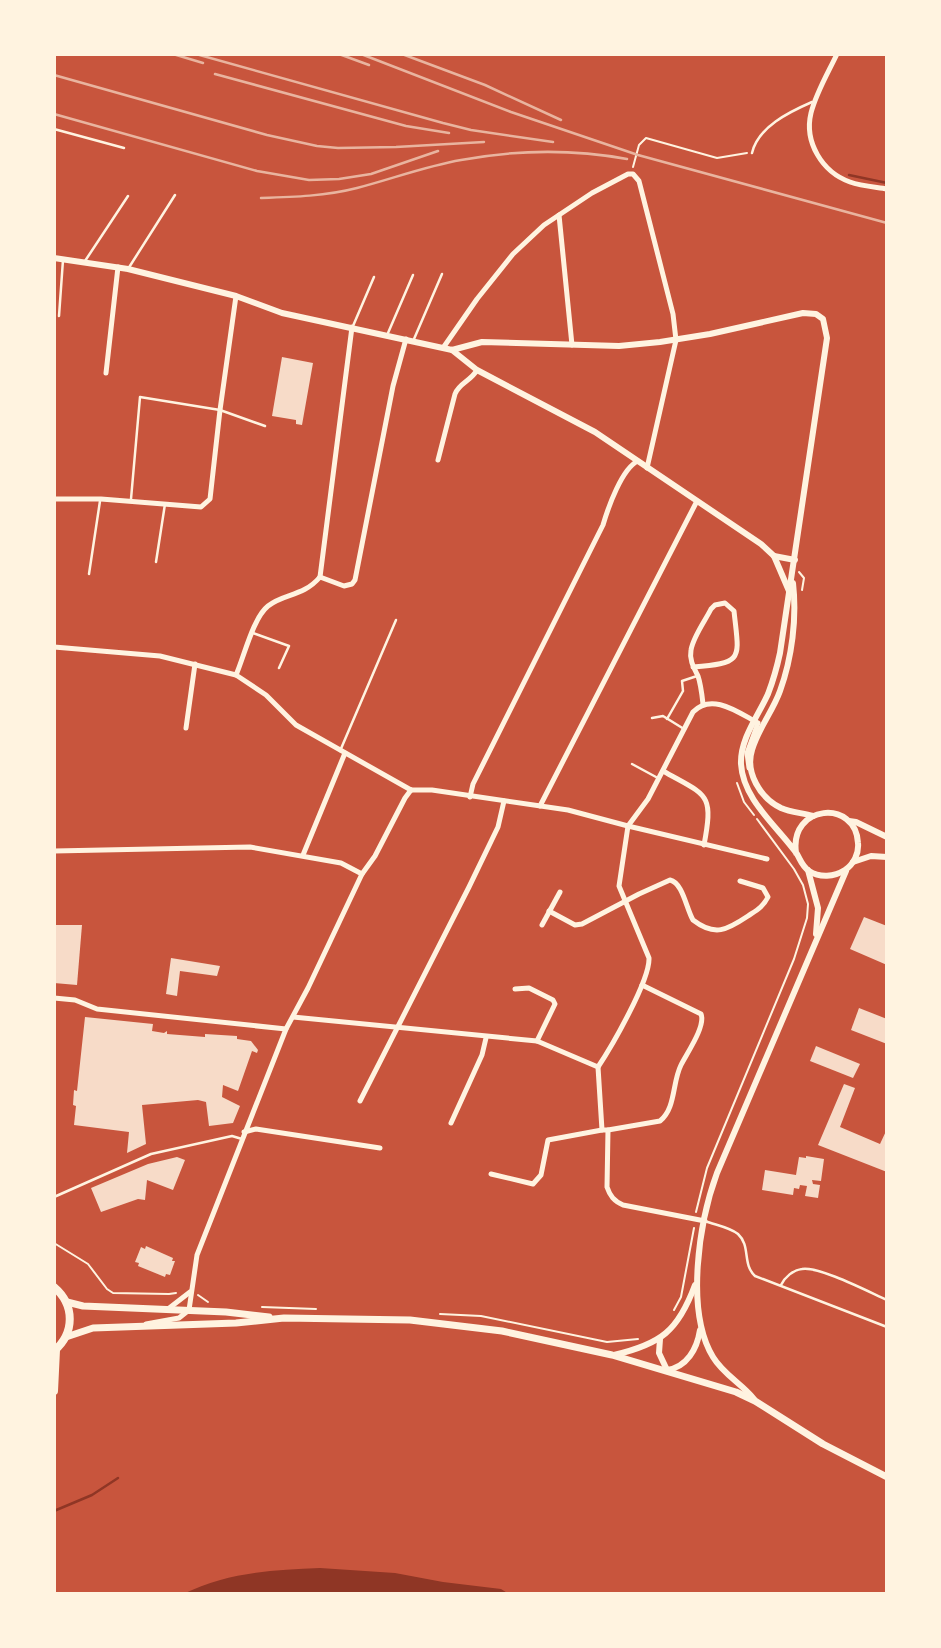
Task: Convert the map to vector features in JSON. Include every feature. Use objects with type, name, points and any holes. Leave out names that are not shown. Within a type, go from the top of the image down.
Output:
[{"type":"main road","points":[[54,1287],[67,1302],[70,1320],[66,1337],[55,1351],[54,1391]]},
{"type":"main road","points":[[67,1302],[83,1306],[215,1311],[284,1318],[442,1322],[502,1331],[612,1355],[727,1389],[755,1401],[824,1444],[887,1477]]},
{"type":"main road","points":[[66,1337],[93,1328],[236,1323],[284,1318]]},
{"type":"street","points":[[838,54],[815,100],[809,123],[810,137],[824,164],[834,174],[847,181],[887,189]]},
{"type":"street","points":[[443,348],[513,254],[544,225],[592,193],[631,173],[639,181],[673,314],[676,340],[646,468]]},
{"type":"street","points":[[559,215],[572,345]]},
{"type":"street","points":[[54,258],[128,269],[236,296],[282,313],[452,351],[477,370],[595,432],[774,556],[795,560]]},
{"type":"street","points":[[106,373],[118,267]]},
{"type":"street","points":[[54,499],[101,499],[201,507],[207,504],[210,499],[236,296]]},
{"type":"street","points":[[452,351],[482,342],[619,346],[676,340],[803,313],[816,314],[825,324],[827,338],[795,560],[776,669],[742,750],[741,765],[745,779],[760,807],[808,870],[818,908],[816,938]]},
{"type":"street","points":[[236,675],[261,613],[267,607],[299,594],[320,577],[352,327]]},
{"type":"street","points":[[320,577],[344,586],[355,580],[390,398],[410,340]]},
{"type":"street","points":[[469,365],[468,355],[472,346]]},
{"type":"street","points":[[438,460],[454,394],[477,370]]},
{"type":"street","points":[[470,796],[473,784],[603,525],[609,507],[630,466],[638,461]]},
{"type":"street","points":[[540,806],[697,501]]},
{"type":"street","points":[[774,556],[789,591]]},
{"type":"street","points":[[749,768],[751,751],[780,690],[787,666],[795,612],[792,578]]},
{"type":"street","points":[[693,667],[725,665],[735,656],[737,648],[734,611],[725,603],[715,605],[711,610],[691,648],[693,667],[698,676],[703,704]]},
{"type":"street","points":[[54,647],[160,656],[236,675],[266,695],[296,725],[411,790],[470,796],[596,816],[767,859]]},
{"type":"street","points":[[186,728],[195,664]]},
{"type":"street","points":[[612,1355],[643,1347],[660,1339],[681,1317],[696,1281],[710,1195],[816,938],[847,869],[858,852],[859,841],[855,830],[843,816],[828,812],[813,816],[784,810],[772,803],[757,785],[749,768],[747,753],[758,725],[714,702],[703,704],[693,712],[648,799],[628,826],[618,878],[624,902],[649,958],[649,966],[642,985],[598,1068],[605,1130],[607,1187],[615,1201],[705,1222]]},
{"type":"street","points":[[303,855],[343,752]]},
{"type":"street","points":[[663,771],[705,797],[709,810],[704,845]]},
{"type":"street","points":[[140,1326],[179,1318],[189,1310],[197,1255],[286,1029],[362,874],[375,856],[411,790]]},
{"type":"street","points":[[359,1101],[492,839],[505,801]]},
{"type":"street","points":[[796,853],[796,836],[800,828],[813,816]]},
{"type":"street","points":[[849,821],[887,837]]},
{"type":"street","points":[[54,851],[250,847],[341,863],[362,874]]},
{"type":"street","points":[[853,862],[871,856],[887,857]]},
{"type":"street","points":[[808,870],[828,876],[847,869]]},
{"type":"street","points":[[549,911],[575,925],[582,925],[639,894],[674,880],[679,885],[693,919],[699,924],[724,930],[764,905],[768,897],[763,888],[740,881]]},
{"type":"street","points":[[542,925],[559,892]]},
{"type":"street","points":[[491,1174],[533,1184],[541,1175],[548,1140],[660,1121],[665,1117],[670,1108],[679,1068],[703,1023],[702,1014],[642,985]]},
{"type":"street","points":[[515,989],[529,988],[553,1000],[555,1004],[537,1041]]},
{"type":"street","points":[[54,998],[75,1000],[97,1009],[286,1029]]},
{"type":"street","points":[[293,1017],[537,1041],[598,1068]]},
{"type":"street","points":[[451,1123],[482,1055],[486,1038]]},
{"type":"street","points":[[243,1136],[256,1129],[380,1148]]},
{"type":"street","points":[[696,1281],[701,1330],[717,1364],[747,1390],[755,1401]]},
{"type":"street","points":[[168,1309],[190,1292]]},
{"type":"street","points":[[191,1301],[198,1307],[215,1311]]},
{"type":"street","points":[[660,1339],[659,1353],[667,1370],[680,1366],[690,1356],[701,1330]]},
{"type":"lane","points":[[752,153],[754,142],[765,129],[815,100]]},
{"type":"lane","points":[[54,129],[124,148]]},
{"type":"lane","points":[[128,269],[176,195]]},
{"type":"lane","points":[[85,261],[128,196]]},
{"type":"lane","points":[[59,316],[64,259]]},
{"type":"lane","points":[[410,340],[442,274]]},
{"type":"lane","points":[[387,335],[413,275]]},
{"type":"lane","points":[[352,327],[374,277]]},
{"type":"lane","points":[[131,502],[141,397],[220,410],[265,426]]},
{"type":"lane","points":[[89,574],[101,499]]},
{"type":"lane","points":[[156,562],[165,504]]},
{"type":"lane","points":[[343,752],[396,620]]},
{"type":"lane","points":[[253,633],[289,646],[279,668]]},
{"type":"lane","points":[[667,719],[682,691],[682,681],[698,676]]},
{"type":"lane","points":[[652,718],[657,716],[667,719],[684,729]]},
{"type":"lane","points":[[632,764],[659,779]]},
{"type":"lane","points":[[54,1197],[150,1154],[243,1136]]},
{"type":"lane","points":[[705,1222],[728,1229],[743,1240],[751,1273],[887,1326]]},
{"type":"lane","points":[[781,1286],[790,1275],[805,1268],[887,1300]]},
{"type":"path","points":[[631,173],[639,145],[646,138],[717,159],[752,153]]},
{"type":"path","points":[[672,1313],[681,1297],[695,1219]]},
{"type":"path","points":[[54,1243],[88,1264],[113,1293],[190,1292]]},
{"type":"path","points":[[624,1342],[645,1337]]},
{"type":"shaded area","points":[[320,1568],[395,1573],[501,1589],[509,1594],[183,1594],[233,1577],[267,1571]]},
{"type":"building","points":[[282,357],[313,363],[302,425],[296,424],[296,420],[272,416]]},
{"type":"building","points":[[864,917],[887,926],[887,965],[850,949]]},
{"type":"building","points":[[54,925],[82,925],[77,985],[54,983]]},
{"type":"building","points":[[171,958],[220,966],[217,976],[180,971],[177,996],[166,994]]},
{"type":"building","points":[[859,1008],[887,1019],[887,1044],[851,1030]]},
{"type":"building","points":[[85,1017],[153,1024],[152,1031],[167,1031],[167,1034],[237,1036],[237,1039],[251,1041],[258,1050],[257,1053],[252,1051],[238,1091],[223,1085],[222,1097],[240,1106],[233,1123],[209,1126],[206,1102],[198,1100],[142,1105],[146,1144],[127,1153],[129,1132],[74,1125],[74,1090],[77,1091]]},
{"type":"building","points":[[816,1046],[860,1064],[853,1078],[810,1061]]},
{"type":"building","points":[[844,1084],[855,1088],[840,1127],[880,1144],[887,1129],[887,1172],[818,1145]]},
{"type":"building","points":[[177,1157],[185,1160],[173,1190],[147,1180],[145,1200],[138,1199],[101,1212],[91,1188],[148,1164]]},
{"type":"building","points":[[799,1157],[824,1159],[821,1181],[812,1180],[813,1184],[820,1185],[818,1198],[805,1196],[807,1186],[800,1185],[799,1189],[794,1188],[793,1195],[762,1190],[765,1170],[796,1175]]},
{"type":"building","points":[[146,1246],[173,1258],[172,1261],[175,1261],[170,1275],[166,1274],[165,1277],[138,1266],[139,1263],[135,1262],[141,1247],[145,1249]]},
{"type":"waterway","points":[[849,175],[887,183]]},
{"type":"waterway","points":[[54,1511],[92,1495],[118,1478]]},
{"type":"railway","points":[[173,54],[203,63]]},
{"type":"railway","points":[[196,54],[471,130],[553,142]]},
{"type":"railway","points":[[339,54],[369,65]]},
{"type":"railway","points":[[361,54],[511,112],[638,155],[887,223]]},
{"type":"railway","points":[[402,54],[485,85],[561,120]]},
{"type":"railway","points":[[215,74],[406,126],[449,133]]},
{"type":"railway","points":[[54,75],[267,135],[317,146],[396,147],[484,142]]},
{"type":"railway","points":[[54,114],[257,171],[309,180],[371,174],[438,151]]},
{"type":"railway","points":[[261,198],[345,191],[422,169],[502,154],[565,152],[627,159]]}]
